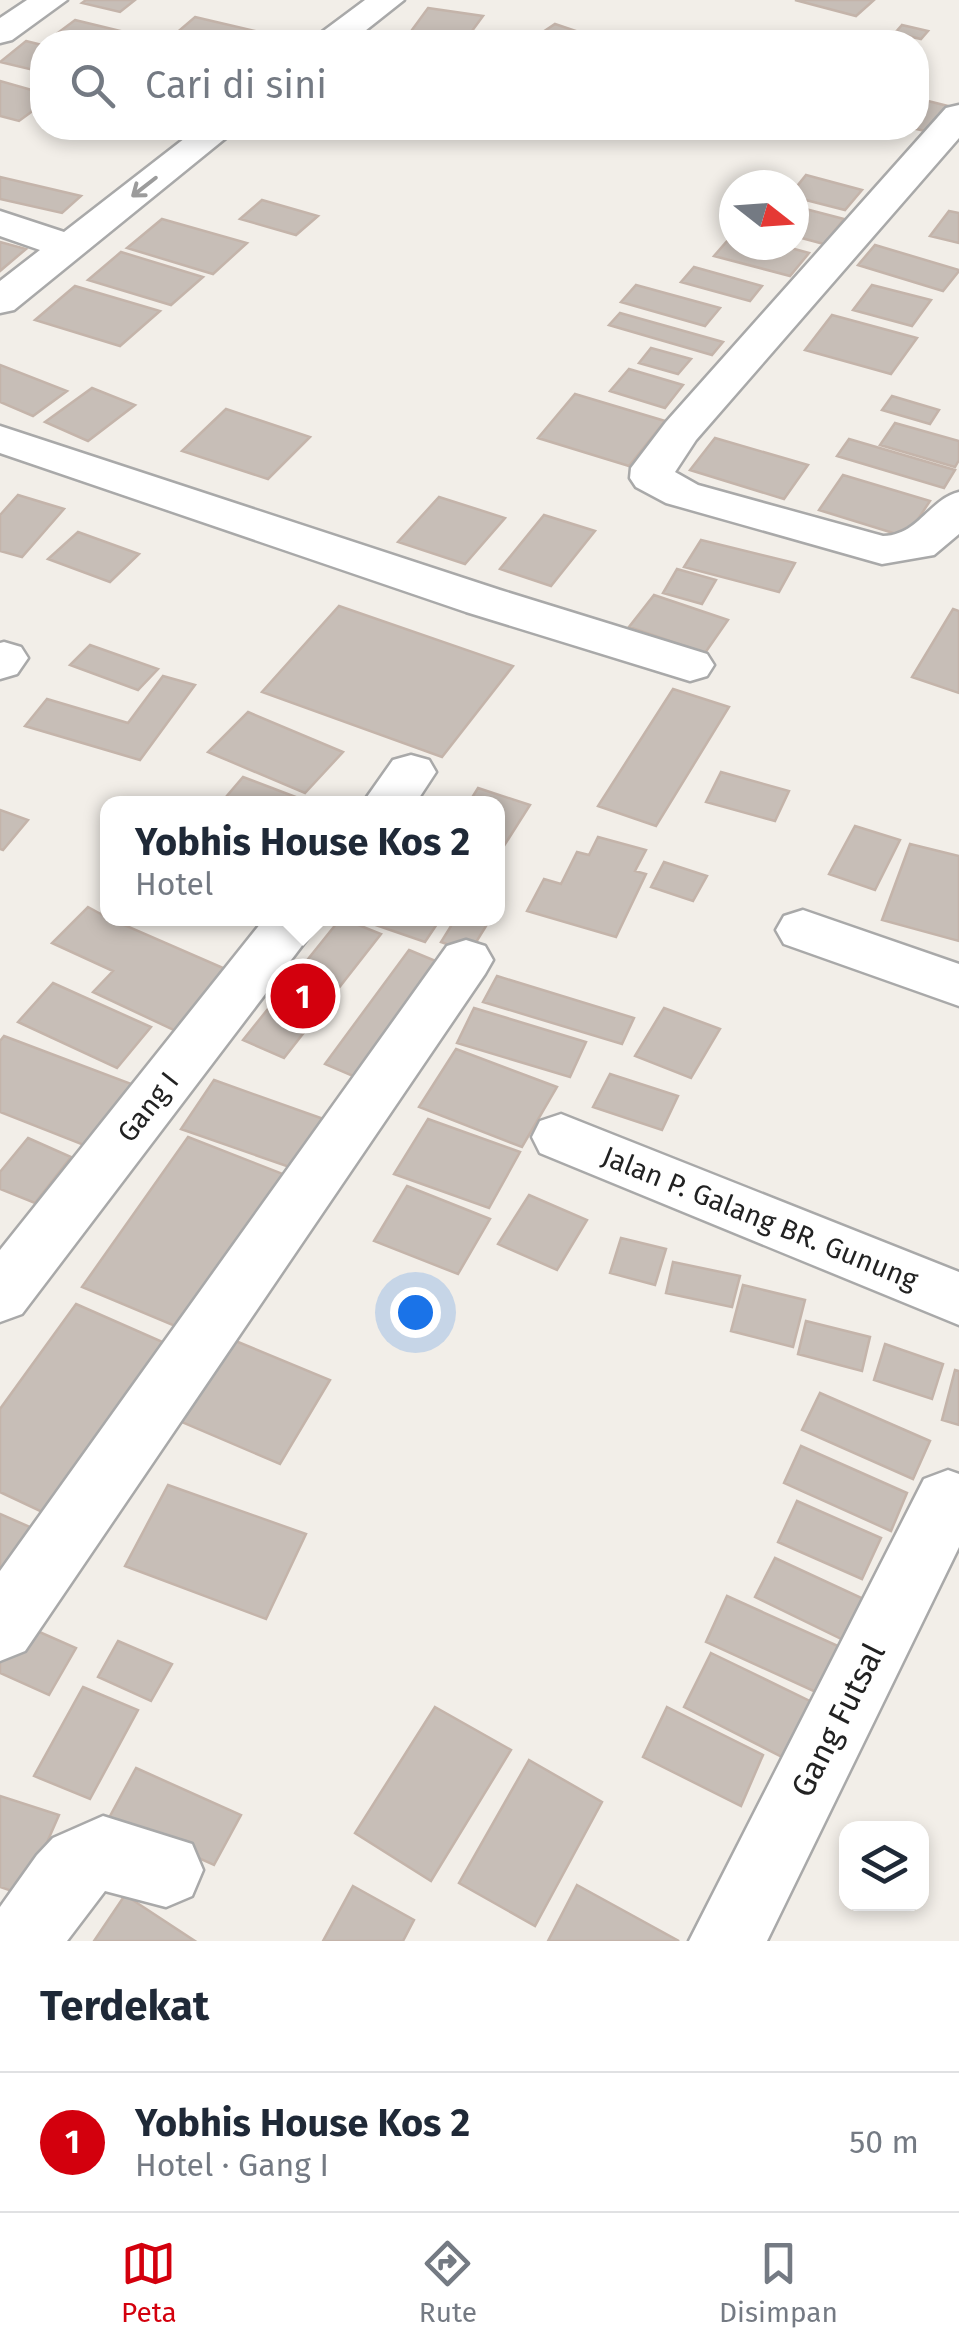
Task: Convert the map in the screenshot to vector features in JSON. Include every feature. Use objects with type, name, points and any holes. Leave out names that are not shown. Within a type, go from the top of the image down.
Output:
[{"type":"street","points":[[0,34],[50,0]]},
{"type":"street","points":[[346,30],[387,0]]},
{"type":"street","points":[[959,116],[680,432],[653,468],[652,478],[682,494],[882,550],[915,548],[937,532],[959,506]]},
{"type":"street","points":[[0,300],[204,140]]},
{"type":"street","points":[[0,224],[67,246]]},
{"type":"street","points":[[0,440],[483,601],[690,665]]},
{"type":"street","name":"Gang I","points":[[0,1296],[290,926]]},
{"type":"street","points":[[803,930],[959,985]]},
{"type":"street","points":[[0,1628],[466,960]]},
{"type":"street","name":"Jalan P. Galang BR. Gunung","points":[[561,1136],[959,1299]]},
{"type":"street","name":"Gang Futsal","points":[[727,1941],[948,1500]]},
{"type":"street","points":[[22,1941],[78,1864],[103,1853],[166,1870]]},
{"type":"building","points":[[135,0],[120,12],[82,3]]},
{"type":"building","points":[[795,0],[874,0],[856,16]]},
{"type":"building","points":[[428,8],[483,16],[473,30],[412,30]]},
{"type":"building","points":[[195,17],[251,30],[180,30]]},
{"type":"building","points":[[75,20],[117,30],[62,30]]},
{"type":"building","points":[[555,24],[573,30],[546,30]]},
{"type":"building","points":[[902,25],[924,30],[898,30]]},
{"type":"building","points":[[26,41],[30,42],[30,69],[0,62]]},
{"type":"building","points":[[0,81],[30,90],[30,113],[19,121],[0,116]]},
{"type":"building","points":[[929,101],[956,108],[934,133],[929,132]]},
{"type":"building","points":[[809,176],[862,190],[845,210],[809,201]]},
{"type":"building","points":[[0,177],[81,196],[62,213],[0,199]]},
{"type":"building","points":[[262,200],[318,216],[296,235],[240,219]]},
{"type":"building","points":[[809,210],[844,219],[824,244],[809,240]]},
{"type":"building","points":[[949,211],[959,213],[959,243],[930,236]]},
{"type":"building","points":[[162,219],[247,243],[213,274],[127,248]]},
{"type":"building","points":[[0,242],[26,249],[0,271]]},
{"type":"building","points":[[875,245],[959,271],[943,291],[858,265]]},
{"type":"building","points":[[121,252],[203,277],[171,305],[88,280]]},
{"type":"building","points":[[729,260],[803,260],[790,276]]},
{"type":"building","points":[[694,267],[762,286],[750,301],[681,282]]},
{"type":"building","points":[[636,285],[720,308],[705,326],[621,302]]},
{"type":"building","points":[[872,285],[931,300],[912,326],[853,310]]},
{"type":"building","points":[[75,286],[160,311],[120,346],[35,320]]},
{"type":"building","points":[[620,313],[723,342],[712,355],[609,325]]},
{"type":"building","points":[[832,315],[917,338],[891,374],[805,350]]},
{"type":"building","points":[[651,348],[691,359],[678,374],[639,363]]},
{"type":"building","points":[[0,365],[67,391],[33,416],[0,402]]},
{"type":"building","points":[[629,369],[683,385],[665,408],[610,391]]},
{"type":"building","points":[[92,388],[135,405],[88,441],[45,422]]},
{"type":"building","points":[[575,394],[665,421],[629,466],[538,438]]},
{"type":"building","points":[[892,396],[939,410],[930,424],[882,410]]},
{"type":"building","points":[[226,409],[310,437],[268,479],[182,451]]},
{"type":"building","points":[[895,423],[959,441],[955,467],[880,445]]},
{"type":"building","points":[[715,438],[808,465],[784,499],[690,470]]},
{"type":"building","points":[[849,439],[955,470],[944,488],[837,456]]},
{"type":"building","points":[[843,475],[930,501],[906,537],[819,510]]},
{"type":"building","points":[[18,495],[64,509],[22,557],[0,551],[0,515]]},
{"type":"building","points":[[439,497],[505,518],[465,564],[398,542]]},
{"type":"building","points":[[544,515],[595,531],[551,586],[500,569]]},
{"type":"building","points":[[78,532],[139,554],[110,582],[48,559]]},
{"type":"building","points":[[701,540],[795,563],[779,592],[684,567]]},
{"type":"building","points":[[677,569],[716,580],[702,604],[663,593]]},
{"type":"building","points":[[654,595],[728,620],[705,653],[629,627]]},
{"type":"building","points":[[339,606],[513,666],[442,757],[262,692]]},
{"type":"building","points":[[953,609],[959,611],[959,693],[912,677]]},
{"type":"building","points":[[90,645],[158,669],[138,690],[70,665]]},
{"type":"building","points":[[163,676],[195,685],[140,760],[25,726],[47,699],[128,723]]},
{"type":"building","points":[[673,689],[729,707],[656,826],[598,806]]},
{"type":"building","points":[[248,712],[343,752],[305,793],[208,752]]},
{"type":"building","points":[[721,772],[789,791],[775,821],[706,802]]},
{"type":"building","points":[[243,777],[293,796],[227,796]]},
{"type":"building","points":[[478,788],[502,796],[473,796]]},
{"type":"building","points":[[505,797],[530,805],[505,844]]},
{"type":"building","points":[[0,810],[28,820],[3,850],[0,849]]},
{"type":"building","points":[[855,826],[900,840],[875,890],[829,874]]},
{"type":"building","points":[[598,837],[646,850],[635,871],[646,874],[616,937],[527,911],[544,879],[561,884],[577,852],[589,855]]},
{"type":"building","points":[[910,844],[959,856],[959,941],[882,920]]},
{"type":"building","points":[[664,862],[707,876],[693,901],[651,887]]},
{"type":"building","points":[[88,907],[100,914],[100,926],[126,926],[230,971],[178,1032],[93,992],[113,971],[52,943]]},
{"type":"building","points":[[335,926],[361,926],[381,934],[284,1058],[243,1040]]},
{"type":"building","points":[[379,926],[436,926],[425,942]]},
{"type":"building","points":[[451,926],[486,926],[470,952],[441,942]]},
{"type":"building","points":[[409,950],[443,964],[360,1079],[325,1064]]},
{"type":"building","points":[[497,976],[634,1018],[622,1044],[483,1002]]},
{"type":"building","points":[[53,983],[151,1027],[117,1068],[18,1022]]},
{"type":"building","points":[[474,1008],[586,1042],[570,1077],[457,1043]]},
{"type":"building","points":[[664,1008],[720,1029],[691,1078],[635,1056]]},
{"type":"building","points":[[4,1036],[134,1085],[89,1147],[0,1112],[0,1041]]},
{"type":"building","points":[[456,1049],[557,1087],[522,1147],[419,1107]]},
{"type":"building","points":[[610,1074],[678,1096],[662,1130],[593,1107]]},
{"type":"building","points":[[214,1080],[329,1121],[298,1170],[181,1129]]},
{"type":"building","points":[[428,1119],[520,1152],[489,1208],[394,1174]]},
{"type":"building","points":[[188,1137],[288,1176],[187,1331],[82,1287]]},
{"type":"building","points":[[28,1138],[71,1157],[35,1203],[0,1189],[0,1172]]},
{"type":"building","points":[[407,1186],[490,1219],[458,1274],[374,1241]]},
{"type":"building","points":[[529,1195],[587,1220],[557,1270],[498,1244]]},
{"type":"building","points":[[621,1238],[666,1249],[655,1285],[610,1273]]},
{"type":"building","points":[[673,1262],[740,1276],[732,1307],[666,1293]]},
{"type":"building","points":[[743,1285],[805,1300],[793,1347],[731,1331]]},
{"type":"building","points":[[76,1304],[174,1347],[57,1519],[0,1492],[0,1409]]},
{"type":"building","points":[[806,1321],[870,1337],[862,1371],[798,1354]]},
{"type":"building","points":[[221,1335],[330,1380],[280,1464],[170,1417]]},
{"type":"building","points":[[885,1344],[943,1364],[932,1399],[874,1380]]},
{"type":"building","points":[[955,1370],[959,1371],[959,1425],[942,1420]]},
{"type":"building","points":[[820,1393],[930,1441],[913,1479],[802,1430]]},
{"type":"building","points":[[801,1446],[907,1493],[891,1531],[784,1483]]},
{"type":"building","points":[[168,1485],[306,1534],[266,1619],[125,1566]]},
{"type":"building","points":[[797,1501],[881,1538],[862,1579],[778,1542]]},
{"type":"building","points":[[0,1514],[46,1534],[0,1608]]},
{"type":"building","points":[[775,1558],[879,1606],[860,1648],[755,1597]]},
{"type":"building","points":[[727,1596],[860,1656],[840,1703],[706,1642]]},
{"type":"building","points":[[19,1623],[76,1648],[49,1695],[0,1673],[0,1653]]},
{"type":"building","points":[[118,1641],[172,1664],[151,1701],[98,1677]]},
{"type":"building","points":[[711,1653],[814,1703],[788,1760],[684,1707]]},
{"type":"building","points":[[83,1687],[138,1710],[90,1799],[34,1776]]},
{"type":"building","points":[[435,1707],[511,1750],[431,1881],[355,1833]]},
{"type":"building","points":[[667,1707],[763,1755],[741,1806],[643,1757]]},
{"type":"building","points":[[529,1760],[602,1802],[535,1926],[459,1883]]},
{"type":"building","points":[[136,1768],[241,1815],[214,1865],[109,1818]]},
{"type":"building","points":[[0,1796],[59,1815],[24,1895],[0,1887]]},
{"type":"building","points":[[577,1885],[679,1941],[548,1941]]},
{"type":"building","points":[[353,1886],[414,1920],[403,1941],[323,1941]]},
{"type":"building","points":[[125,1895],[195,1941],[94,1941]]},
{"type":"place","name":"Yobhis House Kos 2","points":[[303,996]]}]
